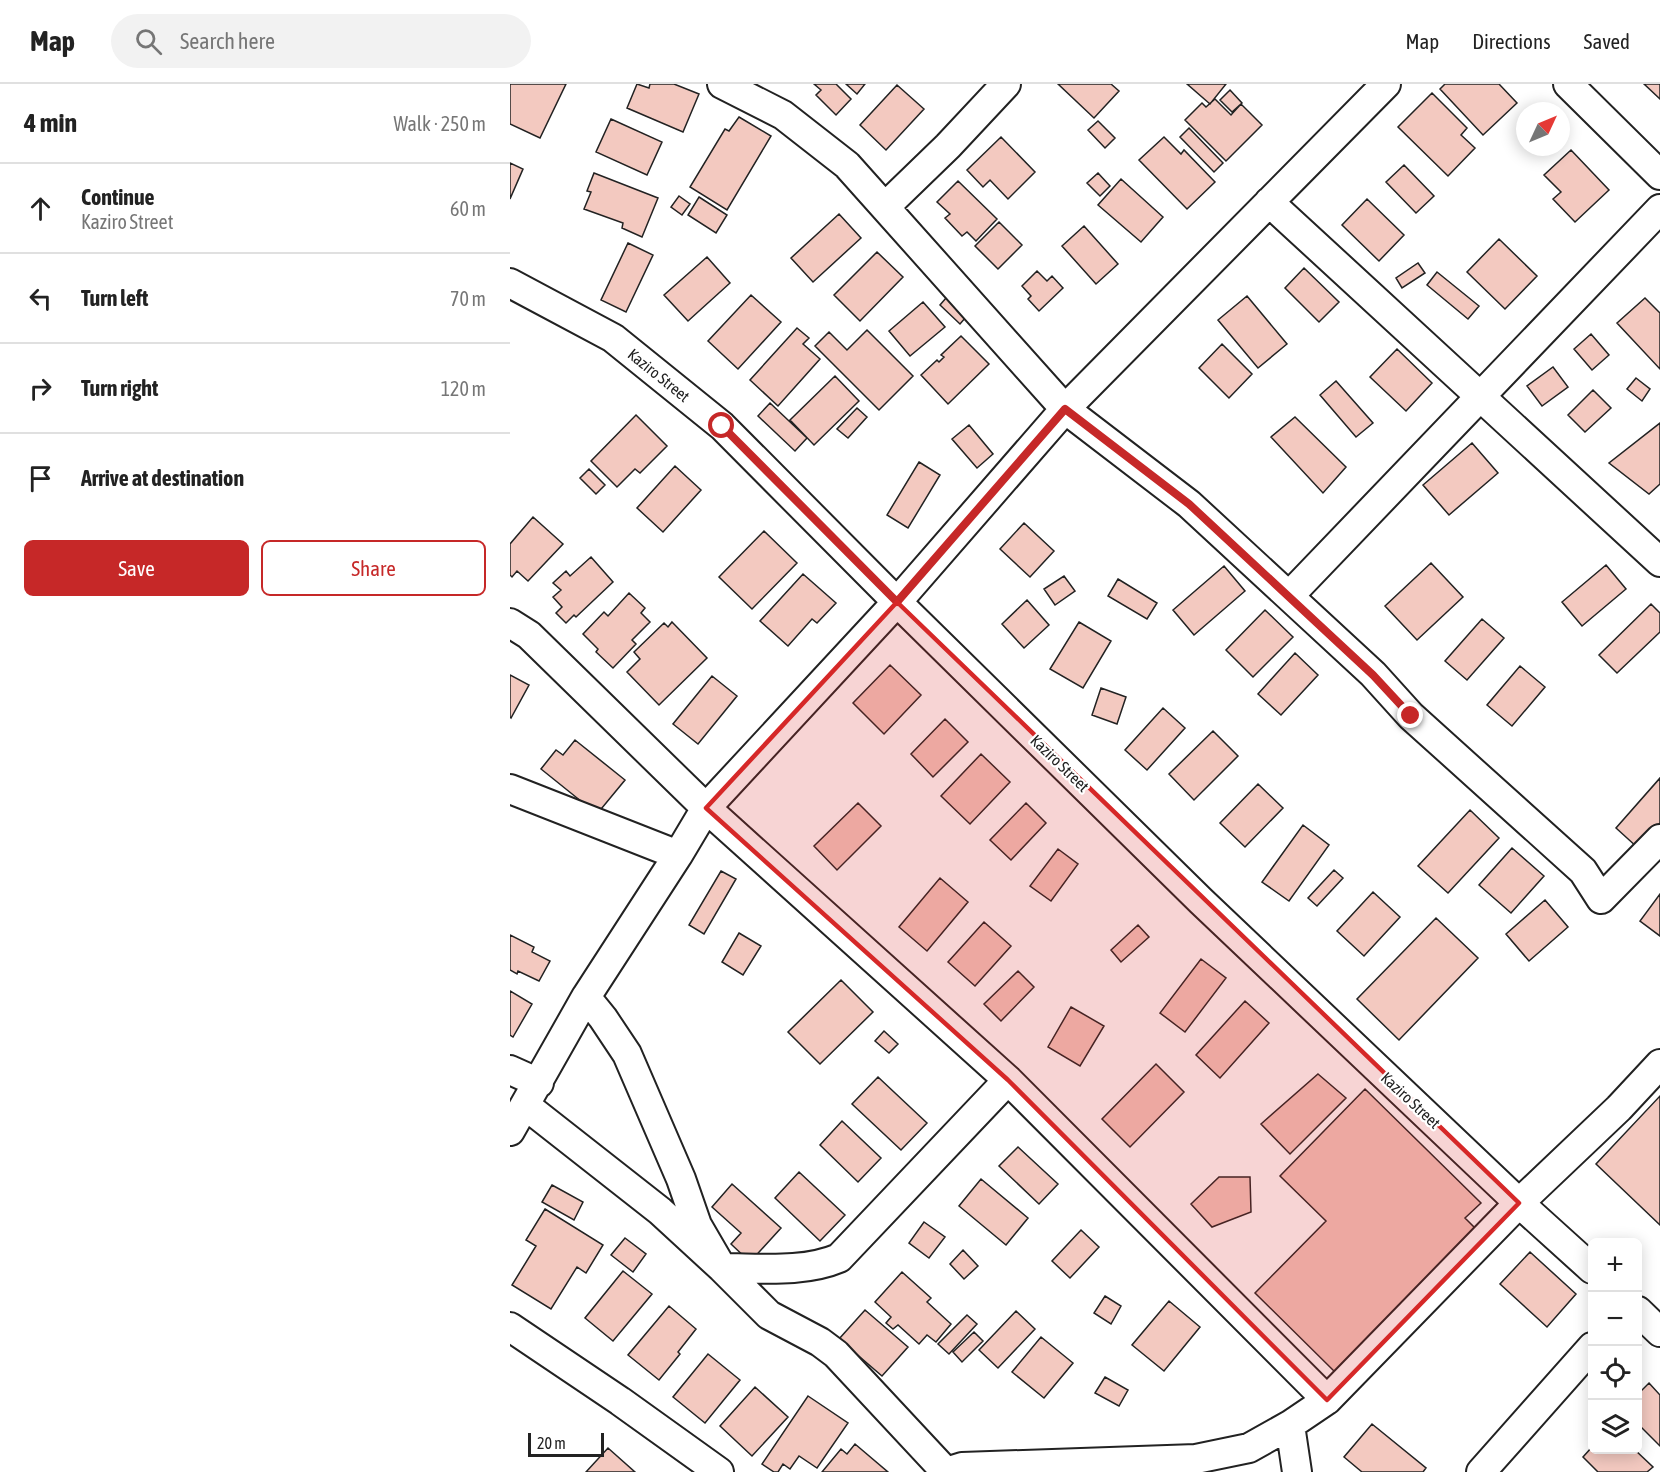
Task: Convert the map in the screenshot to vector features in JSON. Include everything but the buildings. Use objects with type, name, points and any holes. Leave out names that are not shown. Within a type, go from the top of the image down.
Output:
[{"type":"street","points":[[722,84],[783,115],[847,165],[1065,409],[1189,504],[1373,675],[1411,716],[1583,871],[1601,898],[1660,838]]},
{"type":"street","points":[[885,206],[941,153],[1006,84]]},
{"type":"street","points":[[510,1131],[585,997],[706,808],[897,602],[1065,409],[1386,84]]},
{"type":"street","points":[[1568,84],[1660,175]]},
{"type":"street","points":[[1269,202],[1660,562]]},
{"type":"street","points":[[1289,596],[1660,209]]},
{"type":"street","name":"Kaziro Street","points":[[510,283],[613,338],[722,426],[1201,901],[1519,1203],[1588,1265]]},
{"type":"street","points":[[510,623],[529,635],[706,808],[1008,1080],[1327,1400]]},
{"type":"street","points":[[510,789],[678,855]]},
{"type":"street","points":[[585,997],[603,1018],[627,1054],[681,1179],[697,1225],[722,1268]]},
{"type":"street","points":[[510,1070],[532,1094],[769,1314],[820,1342],[836,1354],[946,1472],[1196,1459],[1249,1448],[1290,1425],[1327,1400],[1519,1203],[1619,1108],[1660,1065]]},
{"type":"street","points":[[722,1268],[824,1264],[839,1258],[1008,1080]]},
{"type":"street","points":[[1642,1315],[1660,1332]]},
{"type":"street","points":[[510,1327],[620,1401],[718,1472]]},
{"type":"street","points":[[1481,1472],[1588,1353]]},
{"type":"street","points":[[1290,1425],[1296,1472]]},
{"type":"highlighted area","points":[[897,602],[1519,1203],[1327,1400],[1008,1080],[706,808]]},
{"type":"route","points":[[722,426],[897,602],[1065,409],[1189,504],[1373,675],[1411,716]]}]
